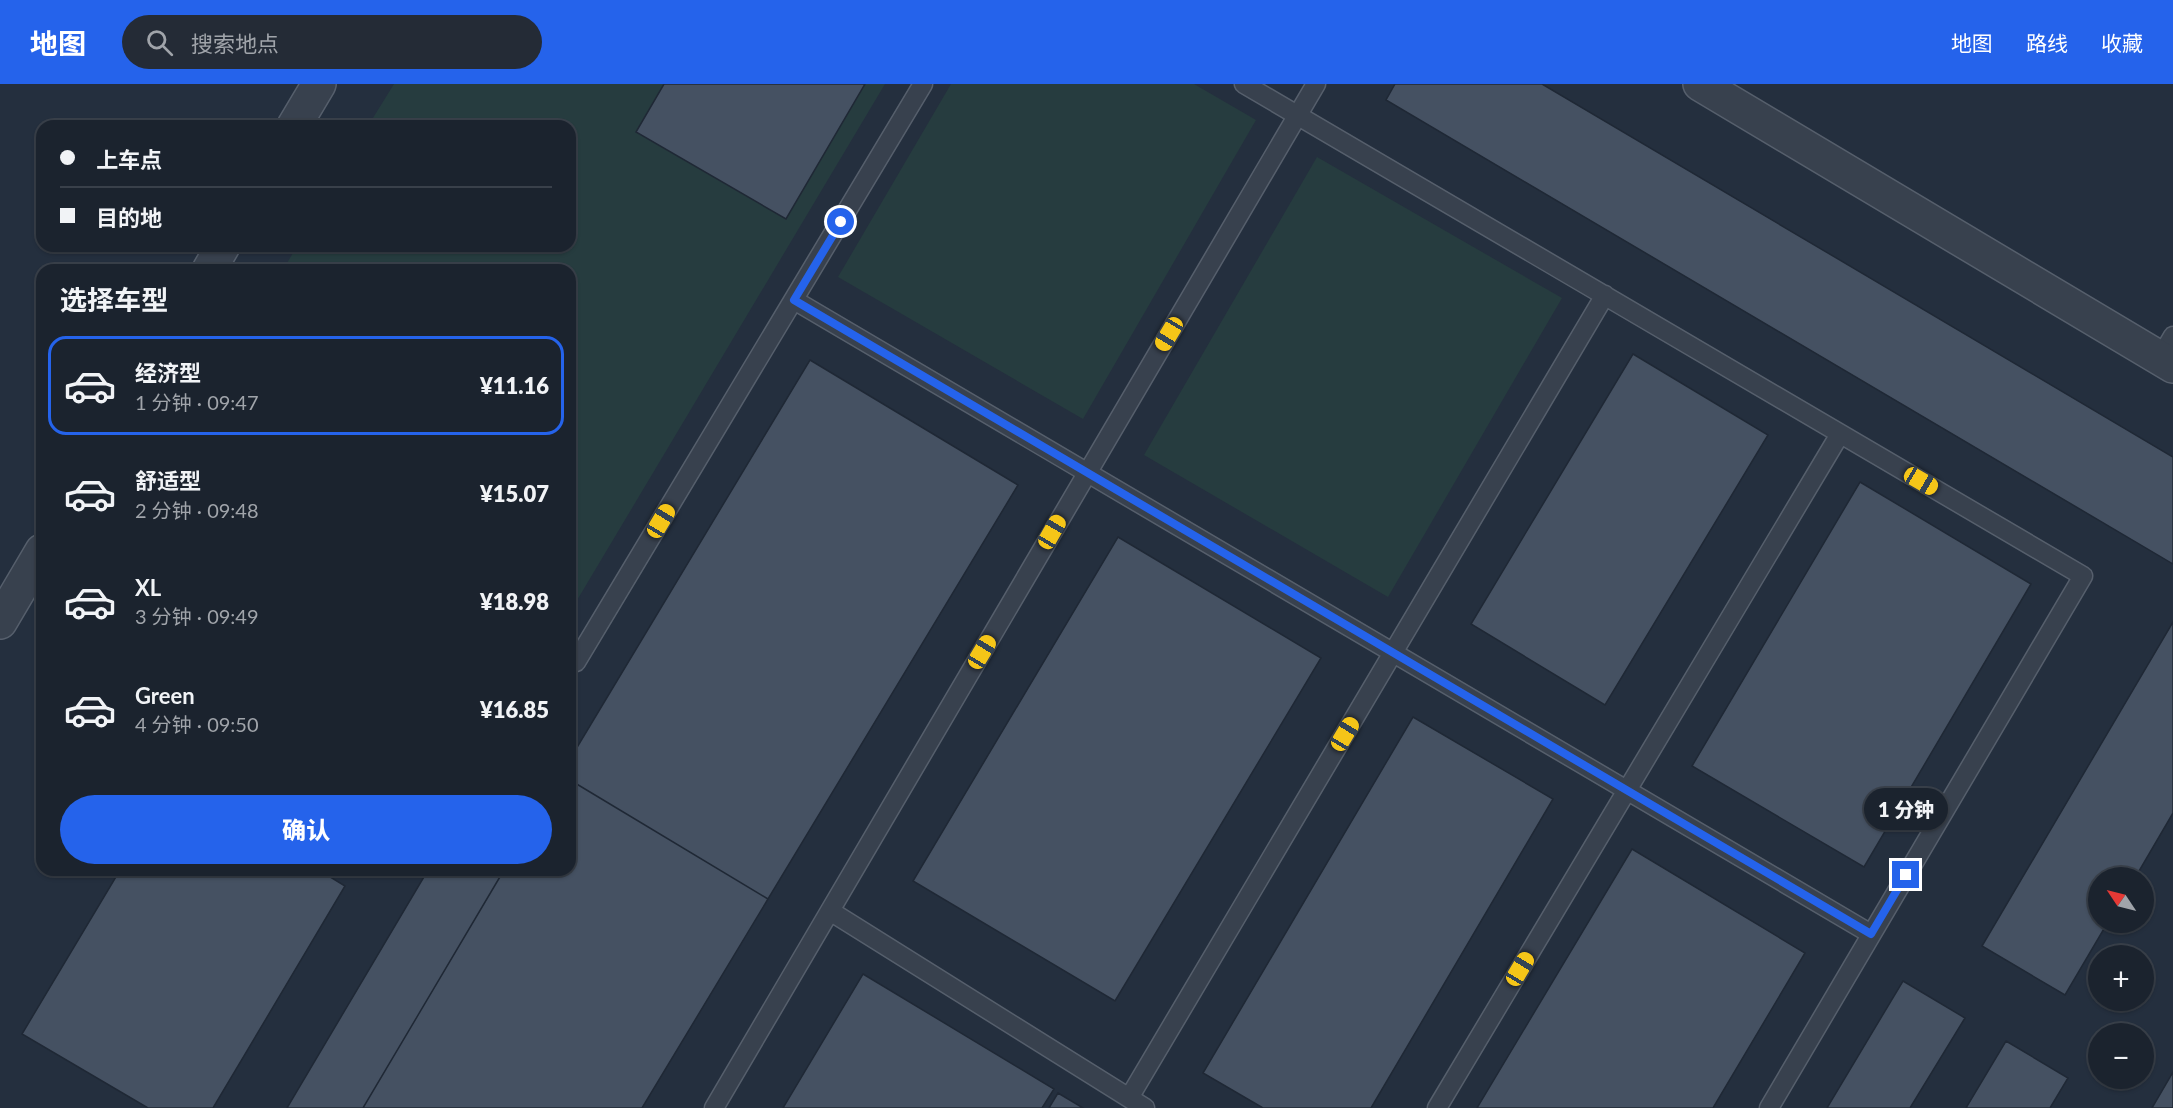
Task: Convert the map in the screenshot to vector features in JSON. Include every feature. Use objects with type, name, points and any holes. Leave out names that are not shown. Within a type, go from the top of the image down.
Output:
[{"type":"street","points":[[298,120],[320,84]]},
{"type":"street","points":[[1700,84],[2169,353]]},
{"type":"street","points":[[0,622],[36,561]]},
{"type":"lane","points":[[576,662],[923,84]]},
{"type":"lane","points":[[1244,84],[2083,576],[1769,1108]]},
{"type":"lane","points":[[714,1108],[1316,84]]},
{"type":"lane","points":[[1129,1098],[1605,295]]},
{"type":"lane","points":[[794,300],[1871,934]]},
{"type":"lane","points":[[1437,1108],[1840,434]]},
{"type":"lane","points":[[830,911],[1145,1108]]},
{"type":"green space","points":[[394,84],[885,84],[576,602],[576,264],[286,264],[294,252],[576,252],[576,120],[372,120]]},
{"type":"green space","points":[[951,84],[1194,84],[1256,120],[1083,419],[838,277]]},
{"type":"green space","points":[[1317,157],[1562,298],[1388,597],[1144,455]]},
{"type":"building","points":[[664,84],[865,84],[786,219],[636,132]]},
{"type":"building","points":[[1395,84],[1542,84],[2173,457],[2173,564],[1386,100]]},
{"type":"building","points":[[1633,354],[1768,435],[1605,705],[1471,624]]},
{"type":"building","points":[[810,360],[1018,485],[768,899],[576,784],[576,749]]},
{"type":"building","points":[[1860,482],[2031,584],[1864,867],[1692,766]]},
{"type":"building","points":[[1118,537],[1321,658],[1115,1001],[913,881]]},
{"type":"building","points":[[2173,622],[2173,813],[2141,867],[2088,867],[2088,933],[2102,933],[2094,945],[2088,945],[2088,956],[2065,995],[1982,946]]},
{"type":"building","points":[[1413,717],[1553,799],[1371,1108],[1263,1108],[1203,1073]]},
{"type":"building","points":[[576,784],[768,899],[642,1108],[363,1108],[500,876],[576,876]]},
{"type":"building","points":[[1632,849],[1805,953],[1713,1108],[1477,1108]]},
{"type":"building","points":[[116,876],[329,876],[345,886],[213,1108],[148,1108],[22,1034]]},
{"type":"building","points":[[424,876],[500,876],[363,1108],[287,1108]]},
{"type":"building","points":[[863,974],[1054,1089],[1042,1108],[783,1108]]},
{"type":"building","points":[[1903,981],[1965,1018],[1910,1108],[1827,1108]]},
{"type":"building","points":[[2006,1041],[2068,1078],[2050,1108],[1966,1108]]},
{"type":"building","points":[[2173,1072],[2173,1108],[2152,1108]]},
{"type":"building","points":[[1058,1093],[1083,1108],[1049,1108]]},
{"type":"route","points":[[841,222],[794,300],[1871,934],[1906,875]]}]
